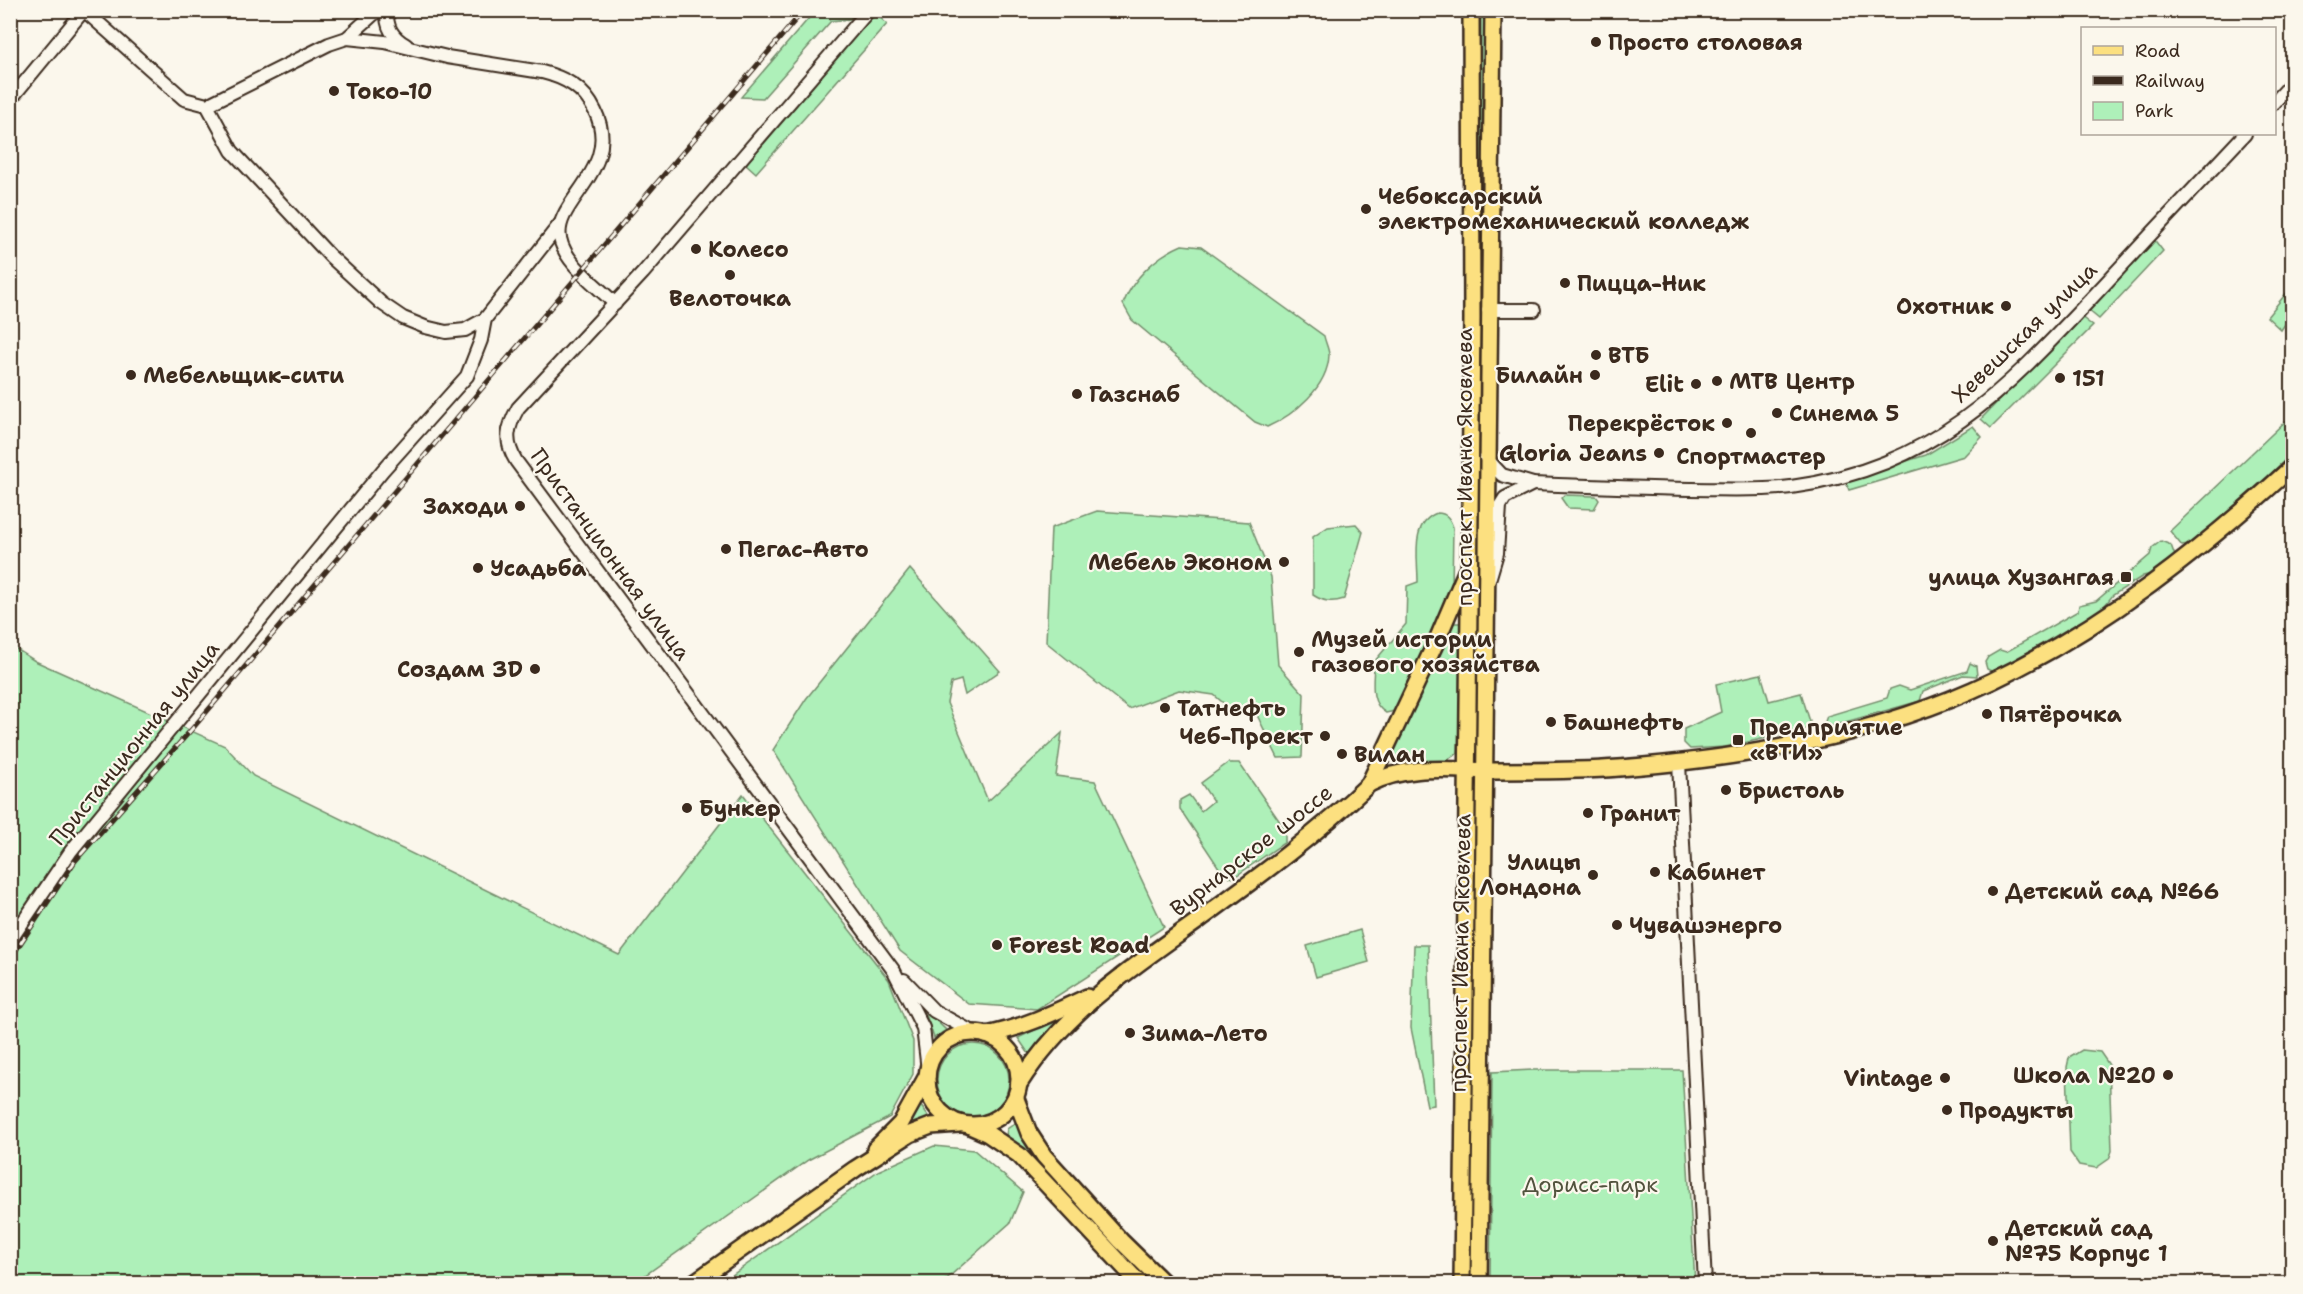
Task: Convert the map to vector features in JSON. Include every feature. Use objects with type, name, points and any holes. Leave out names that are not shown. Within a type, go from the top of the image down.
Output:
[{"type":"main road","name":"проспект Ивана Яковлева","points":[[1461,1284],[1468,770],[1471,10]]},
{"type":"main road","name":"проспект Ивана Яковлева","points":[[1479,1284],[1492,10]]},
{"type":"main road","points":[[1369,784],[1395,772],[1555,771],[1679,763],[1756,753],[1889,720],[1990,682],[2063,643],[2137,595],[2214,537],[2292,467]]},
{"type":"main road","points":[[1369,784],[1437,639],[1469,564]]},
{"type":"main road","name":"Вурнарское шоссе","points":[[1017,1091],[1059,1029],[1100,991],[1304,843],[1369,784]]},
{"type":"main road","name":"Вурнарское шоссе","points":[[980,1034],[1012,1030],[1038,1021],[1100,991]]},
{"type":"main road","points":[[855,1169],[900,1123],[940,1045],[951,1037],[980,1034],[1009,1049],[1018,1070],[1017,1091],[1029,1133],[1044,1156],[1129,1249],[1165,1284]]},
{"type":"main road","points":[[927,1073],[927,1089],[937,1110],[964,1125],[988,1134],[1019,1155],[1140,1284]]},
{"type":"main road","points":[[692,1284],[855,1169],[910,1134],[931,1126],[964,1125],[996,1120],[1008,1111],[1017,1091]]},
{"type":"main road","points":[[1117,1261],[1129,1249]]},
{"type":"street","points":[[10,100],[84,10],[184,99],[207,105],[329,44],[347,38],[378,10]]},
{"type":"street","points":[[387,10],[388,27],[394,36],[410,47]]},
{"type":"street","name":"Пристанционная улица","points":[[869,10],[615,304],[518,408],[507,432],[509,449],[894,971],[934,1011],[980,1034]]},
{"type":"street","points":[[207,105],[232,151],[330,256],[381,303],[403,318],[425,327],[446,332],[465,330],[485,319],[548,241],[560,225],[598,159],[600,131],[590,99],[581,90],[556,76],[447,57],[410,47],[347,38]]},
{"type":"street","points":[[2276,100],[2292,83]]},
{"type":"street","name":"Хевешская улица","points":[[1533,484],[1720,489],[1791,487],[1856,471],[1921,447],[1963,421],[1998,393],[2062,329],[2244,135]]},
{"type":"street","points":[[560,225],[559,236],[568,257],[615,304]]},
{"type":"street","points":[[548,241],[562,246]]},
{"type":"street","points":[[1488,310],[1534,310]]},
{"type":"street","name":"Пристанционная улица","points":[[10,941],[70,851],[383,471],[467,376],[481,340],[485,319]]},
{"type":"street","points":[[1486,458],[1502,475],[1533,484]]},
{"type":"street","points":[[1486,586],[1497,553],[1500,506],[1505,498],[1533,484]]},
{"type":"street","points":[[1679,763],[1705,1284]]},
{"type":"street","name":"Пристанционная улица","points":[[894,971],[923,1028],[927,1073]]},
{"type":"green space","points":[[1485,10],[1479,758],[1475,758],[1481,11]]},
{"type":"green space","points":[[815,11],[857,11],[850,19],[831,21],[763,98],[741,97]]},
{"type":"green space","points":[[875,13],[887,24],[756,173],[746,164]]},
{"type":"green space","points":[[2153,238],[2163,251],[2099,319],[2088,310]]},
{"type":"green space","points":[[1182,245],[1201,247],[1324,336],[1329,355],[1323,378],[1308,398],[1277,422],[1267,427],[1255,422],[1132,320],[1123,304],[1127,294],[1146,269],[1163,255]]},
{"type":"green space","points":[[2292,286],[2292,314],[2281,330],[2267,317]]},
{"type":"green space","points":[[2080,316],[2093,326],[1991,428],[1981,419]]},
{"type":"green space","points":[[2292,415],[2292,453],[2247,497],[2189,545],[2182,546],[2170,531]]},
{"type":"green space","points":[[1973,426],[1982,437],[1964,456],[1849,490],[1845,480],[1926,455]]},
{"type":"green space","points":[[1564,495],[1596,496],[1599,500],[1594,509],[1568,508],[1561,498]]},
{"type":"green space","points":[[1097,511],[1249,522],[1271,577],[1278,665],[1304,694],[1302,757],[1278,758],[1255,711],[1236,714],[1214,695],[1179,690],[1129,709],[1046,642],[1051,528]]},
{"type":"green space","points":[[1437,513],[1448,517],[1453,527],[1452,590],[1399,710],[1386,713],[1380,709],[1374,697],[1374,662],[1406,624],[1407,586],[1418,582],[1417,542],[1419,533],[1428,518]]},
{"type":"green space","points":[[1356,524],[1363,532],[1344,599],[1328,601],[1313,595],[1313,537],[1328,527]]},
{"type":"green space","points":[[2161,541],[2171,545],[2175,556],[2156,573],[2143,576],[2113,595],[2102,609],[2001,668],[1993,672],[1987,669],[1985,662],[1988,657],[2000,650],[2006,652],[2078,611],[2079,605],[2096,601],[2150,555],[2152,548]]},
{"type":"green space","points":[[910,569],[1000,671],[965,695],[961,680],[951,683],[947,703],[988,801],[1062,733],[1056,776],[1095,781],[1164,927],[1037,1009],[969,1004],[900,951],[773,750],[806,699]]},
{"type":"green space","points":[[1454,623],[1460,623],[1464,632],[1458,753],[1444,762],[1394,762],[1392,751]]},
{"type":"green space","points":[[10,645],[35,661],[225,746],[253,776],[619,955],[743,794],[889,980],[913,1041],[913,1074],[890,1117],[808,1160],[634,1283],[11,1283]]},
{"type":"green space","points":[[1970,663],[1976,666],[1977,676],[1963,675],[1923,691],[1920,701],[1831,726],[1824,724],[1827,716],[1887,698],[1890,689],[1899,686],[1910,690],[1967,671]]},
{"type":"green space","points":[[1761,674],[1769,701],[1801,693],[1812,728],[1725,747],[1690,749],[1684,743],[1684,729],[1721,712],[1716,684]]},
{"type":"green space","points":[[1228,763],[1239,763],[1285,829],[1285,842],[1233,878],[1223,874],[1180,809],[1180,800],[1189,795],[1201,811],[1213,801],[1201,783]]},
{"type":"green space","points":[[1473,784],[1476,784],[1471,1283],[1467,1284]]},
{"type":"green space","points":[[1360,930],[1369,962],[1316,977],[1307,946]]},
{"type":"green space","points":[[1414,945],[1428,945],[1434,1105],[1427,1106],[1411,1028]]},
{"type":"green space","points":[[924,1009],[946,1030],[934,1038]]},
{"type":"green space","points":[[1064,1016],[1029,1054],[1018,1038]]},
{"type":"green space","points":[[980,1044],[999,1054],[1007,1066],[1009,1080],[1007,1094],[999,1106],[987,1114],[966,1116],[947,1106],[939,1094],[937,1073],[947,1054],[959,1046]]},
{"type":"green space","points":[[2082,1050],[2100,1052],[2109,1065],[2112,1151],[2109,1159],[2096,1168],[2079,1165],[2070,1152],[2067,1067],[2069,1058]]},
{"type":"green space","name":"Дорисс-парк","points":[[1682,1070],[1695,1283],[1490,1283],[1492,1072]]},
{"type":"green space","points":[[921,1106],[930,1119],[891,1144]]},
{"type":"green space","points":[[1017,1122],[1122,1251],[1121,1253],[1052,1182],[1026,1150],[1006,1136],[1007,1129]]},
{"type":"green space","points":[[934,1146],[974,1150],[1023,1192],[1010,1223],[942,1283],[721,1283],[878,1171]]},
{"type":"railway","points":[[10,959],[75,861],[192,729],[804,10]]},
{"type":"place","name":"Просто столовая","points":[[1596,42]]},
{"type":"place","name":"Токо-10","points":[[334,91]]},
{"type":"place","name":"Чебоксарский электромеханический колледж","points":[[1366,209]]},
{"type":"place","name":"Колесо","points":[[696,249]]},
{"type":"place","name":"Велоточка","points":[[730,275]]},
{"type":"place","name":"Пицца-Ник","points":[[1565,283]]},
{"type":"place","name":"Охотник","points":[[2006,306]]},
{"type":"place","name":"ВТБ","points":[[1596,355]]},
{"type":"place","name":"Мебельщик-сити","points":[[131,375]]},
{"type":"place","name":"Билайн","points":[[1595,375]]},
{"type":"place","name":"151","points":[[2060,378]]},
{"type":"place","name":"МТВ Центр","points":[[1717,381]]},
{"type":"place","name":"Elit","points":[[1696,384]]},
{"type":"place","name":"Газснаб","points":[[1077,394]]},
{"type":"place","name":"Синема 5","points":[[1777,413]]},
{"type":"place","name":"Перекрёсток","points":[[1727,423]]},
{"type":"place","name":"Спортмастер","points":[[1751,433]]},
{"type":"place","name":"Gloria Jeans","points":[[1659,453]]},
{"type":"place","name":"Заходи","points":[[520,506]]},
{"type":"place","name":"Пегас-Авто","points":[[726,549]]},
{"type":"place","name":"Мебель Эконом","points":[[1284,562]]},
{"type":"place","name":"Усадьба","points":[[478,568]]},
{"type":"place","name":"улица Хузангая","points":[[2126,577]]},
{"type":"place","name":"Музей истории газового хозяйства","points":[[1299,652]]},
{"type":"place","name":"Создам 3D","points":[[535,669]]},
{"type":"place","name":"Татнефть","points":[[1165,708]]},
{"type":"place","name":"Пятёрочка","points":[[1987,714]]},
{"type":"place","name":"Башнефть","points":[[1551,722]]},
{"type":"place","name":"Чеб-Проект","points":[[1325,736]]},
{"type":"place","name":"Предприятие «ВТИ»","points":[[1738,740]]},
{"type":"place","name":"Вилан","points":[[1342,754]]},
{"type":"place","name":"Бристоль","points":[[1726,790]]},
{"type":"place","name":"Бункер","points":[[687,808]]},
{"type":"place","name":"Гранит","points":[[1588,813]]},
{"type":"place","name":"Кабинет","points":[[1655,872]]},
{"type":"place","name":"Улицы Лондона","points":[[1593,875]]},
{"type":"place","name":"Детский сад №66","points":[[1993,891]]},
{"type":"place","name":"Чувашэнерго","points":[[1617,925]]},
{"type":"place","name":"Forest Road","points":[[997,945]]},
{"type":"place","name":"Зима-Лето","points":[[1130,1033]]},
{"type":"place","name":"Школа №20","points":[[2168,1075]]},
{"type":"place","name":"Vintage","points":[[1945,1078]]},
{"type":"place","name":"Продукты","points":[[1947,1110]]},
{"type":"place","name":"Детский сад №75 Корпус 1","points":[[1993,1241]]}]
